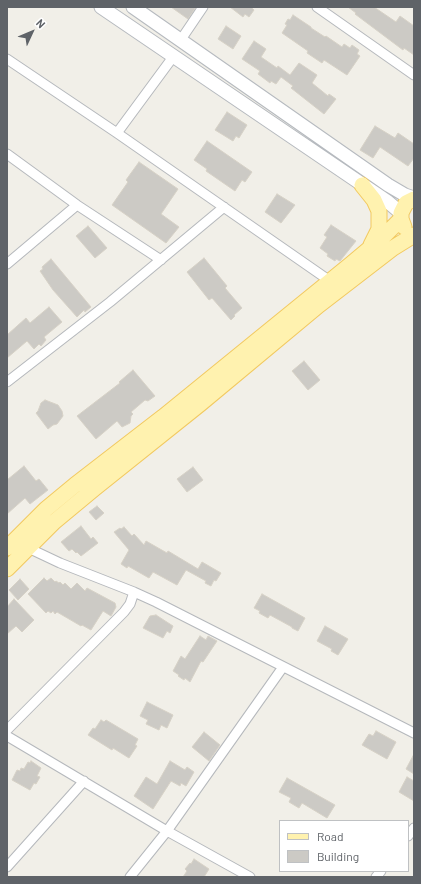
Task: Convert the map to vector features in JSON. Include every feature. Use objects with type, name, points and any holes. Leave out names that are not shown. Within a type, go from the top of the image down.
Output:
[{"type":"main road","points":[[7,568],[54,522],[200,404],[319,305],[393,248],[414,235],[405,229],[401,216],[388,202],[101,7]]},
{"type":"main road","points":[[133,7],[388,185],[405,195],[414,198]]},
{"type":"main road","points":[[362,185],[374,200],[380,217],[377,234],[368,250]]},
{"type":"main road","points":[[9,543],[75,485],[168,413],[368,250],[401,216],[406,203],[414,198]]},
{"type":"street","points":[[180,41],[203,7]]},
{"type":"street","points":[[317,7],[414,75]]},
{"type":"street","points":[[117,133],[173,57]]},
{"type":"street","points":[[7,59],[117,133],[330,281]]},
{"type":"street","points":[[7,154],[76,205],[161,260]]},
{"type":"street","points":[[8,261],[76,205]]},
{"type":"street","points":[[7,382],[90,318],[224,208]]},
{"type":"street","points":[[9,543],[28,547],[60,563],[134,592],[414,733]]},
{"type":"street","points":[[7,730],[124,612],[130,604],[134,592]]},
{"type":"street","points":[[130,877],[166,831],[283,667]]},
{"type":"street","points":[[7,736],[166,831],[250,877]]},
{"type":"street","points":[[7,867],[84,781]]},
{"type":"building","points":[[171,7],[196,7],[188,19]]},
{"type":"building","points":[[230,7],[251,7],[254,10],[249,17],[245,14],[243,17]]},
{"type":"building","points":[[348,7],[374,7],[396,22],[400,16],[414,26],[414,55],[404,48],[403,50],[355,14],[356,13]]},
{"type":"building","points":[[293,15],[342,47],[344,44],[350,48],[352,45],[359,50],[357,54],[360,56],[347,75],[324,60],[322,63],[282,33],[287,25],[285,24],[288,19],[290,20]]},
{"type":"building","points":[[226,26],[241,36],[233,49],[218,39]]},
{"type":"building","points":[[254,41],[266,49],[261,57],[277,68],[278,66],[290,75],[299,63],[317,75],[312,83],[328,96],[329,94],[336,99],[324,114],[291,88],[293,86],[281,77],[276,84],[271,81],[270,83],[258,74],[260,71],[242,59]]},
{"type":"building","points":[[227,112],[247,125],[239,138],[236,136],[233,141],[215,130]]},
{"type":"building","points":[[375,126],[395,138],[398,133],[414,144],[414,158],[408,166],[380,147],[373,158],[360,150]]},
{"type":"building","points":[[207,141],[252,172],[245,182],[242,180],[235,191],[206,171],[207,169],[194,160]]},
{"type":"building","points":[[139,162],[178,189],[161,214],[179,227],[166,243],[112,205],[128,182],[126,180]]},
{"type":"building","points":[[277,194],[295,205],[281,223],[265,212]]},
{"type":"building","points":[[331,225],[356,241],[340,261],[336,259],[335,261],[327,256],[328,254],[320,248],[327,237],[324,235]]},
{"type":"building","points":[[88,226],[107,248],[95,258],[76,236]]},
{"type":"building","points":[[204,258],[227,286],[225,288],[242,308],[231,320],[212,298],[209,300],[187,272]]},
{"type":"building","points":[[51,259],[91,307],[85,312],[84,310],[77,317],[53,290],[40,271],[43,269],[42,267]]},
{"type":"building","points":[[49,307],[62,322],[44,337],[46,340],[41,346],[39,344],[34,349],[27,341],[7,358],[7,335],[26,318],[30,323]]},
{"type":"building","points":[[304,361],[320,380],[308,390],[292,371]]},
{"type":"building","points":[[133,370],[155,396],[148,401],[145,400],[131,412],[133,414],[131,416],[130,423],[122,427],[117,421],[96,439],[77,416],[120,383],[119,382]]},
{"type":"building","points":[[45,400],[58,405],[63,416],[57,424],[48,429],[36,413],[41,403]]},
{"type":"building","points":[[24,466],[36,481],[39,479],[48,490],[30,504],[25,498],[7,514],[7,480]]},
{"type":"building","points":[[193,467],[203,480],[187,492],[177,479]]},
{"type":"building","points":[[97,506],[104,513],[96,520],[89,512]]},
{"type":"building","points":[[81,526],[91,539],[93,537],[98,543],[81,556],[72,549],[69,551],[61,542]]},
{"type":"building","points":[[124,527],[132,536],[134,534],[144,545],[146,541],[167,553],[168,551],[198,569],[202,562],[221,573],[216,581],[214,580],[211,586],[205,583],[206,581],[186,570],[177,585],[153,572],[149,578],[128,566],[127,568],[121,564],[129,550],[114,532]]},
{"type":"building","points":[[44,578],[47,581],[51,578],[55,582],[60,582],[63,585],[65,583],[71,589],[77,583],[85,591],[87,588],[115,603],[116,607],[111,616],[103,611],[91,630],[57,612],[55,614],[53,611],[51,613],[48,611],[46,613],[28,594]]},
{"type":"building","points":[[20,579],[29,589],[18,600],[9,590]]},
{"type":"building","points":[[262,594],[305,618],[298,631],[270,615],[268,618],[254,608]]},
{"type":"building","points":[[14,599],[34,620],[22,632],[16,626],[7,634],[7,607]]},
{"type":"building","points":[[156,615],[173,626],[170,633],[167,631],[163,638],[143,628],[150,616]]},
{"type":"building","points":[[325,626],[348,639],[338,655],[331,651],[332,649],[317,641]]},
{"type":"building","points":[[200,636],[206,640],[208,636],[217,641],[203,662],[201,661],[190,682],[185,678],[184,680],[173,671],[181,656],[185,659]]},
{"type":"building","points":[[147,702],[173,715],[167,728],[161,725],[159,730],[146,724],[148,720],[140,716]]},
{"type":"building","points":[[101,720],[104,722],[106,720],[138,739],[135,745],[137,746],[129,758],[113,748],[112,750],[88,735],[93,728],[95,729]]},
{"type":"building","points":[[376,731],[396,742],[387,759],[362,745],[369,734],[373,736]]},
{"type":"building","points":[[204,732],[220,745],[209,761],[192,747]]},
{"type":"building","points":[[414,754],[414,774],[406,769]]},
{"type":"building","points":[[31,761],[41,768],[37,776],[40,777],[30,790],[12,780],[17,770],[20,771],[21,768],[24,769],[28,762],[30,763]]},
{"type":"building","points":[[170,761],[185,770],[187,767],[194,772],[186,786],[181,783],[180,786],[171,781],[153,809],[134,796],[146,777],[157,784]]},
{"type":"building","points":[[407,777],[414,781],[414,801],[399,792]]},
{"type":"building","points":[[287,778],[335,805],[327,818],[302,803],[299,808],[289,802],[291,798],[279,792]]},
{"type":"building","points":[[194,859],[209,869],[204,877],[183,877],[187,871],[185,869]]}]
